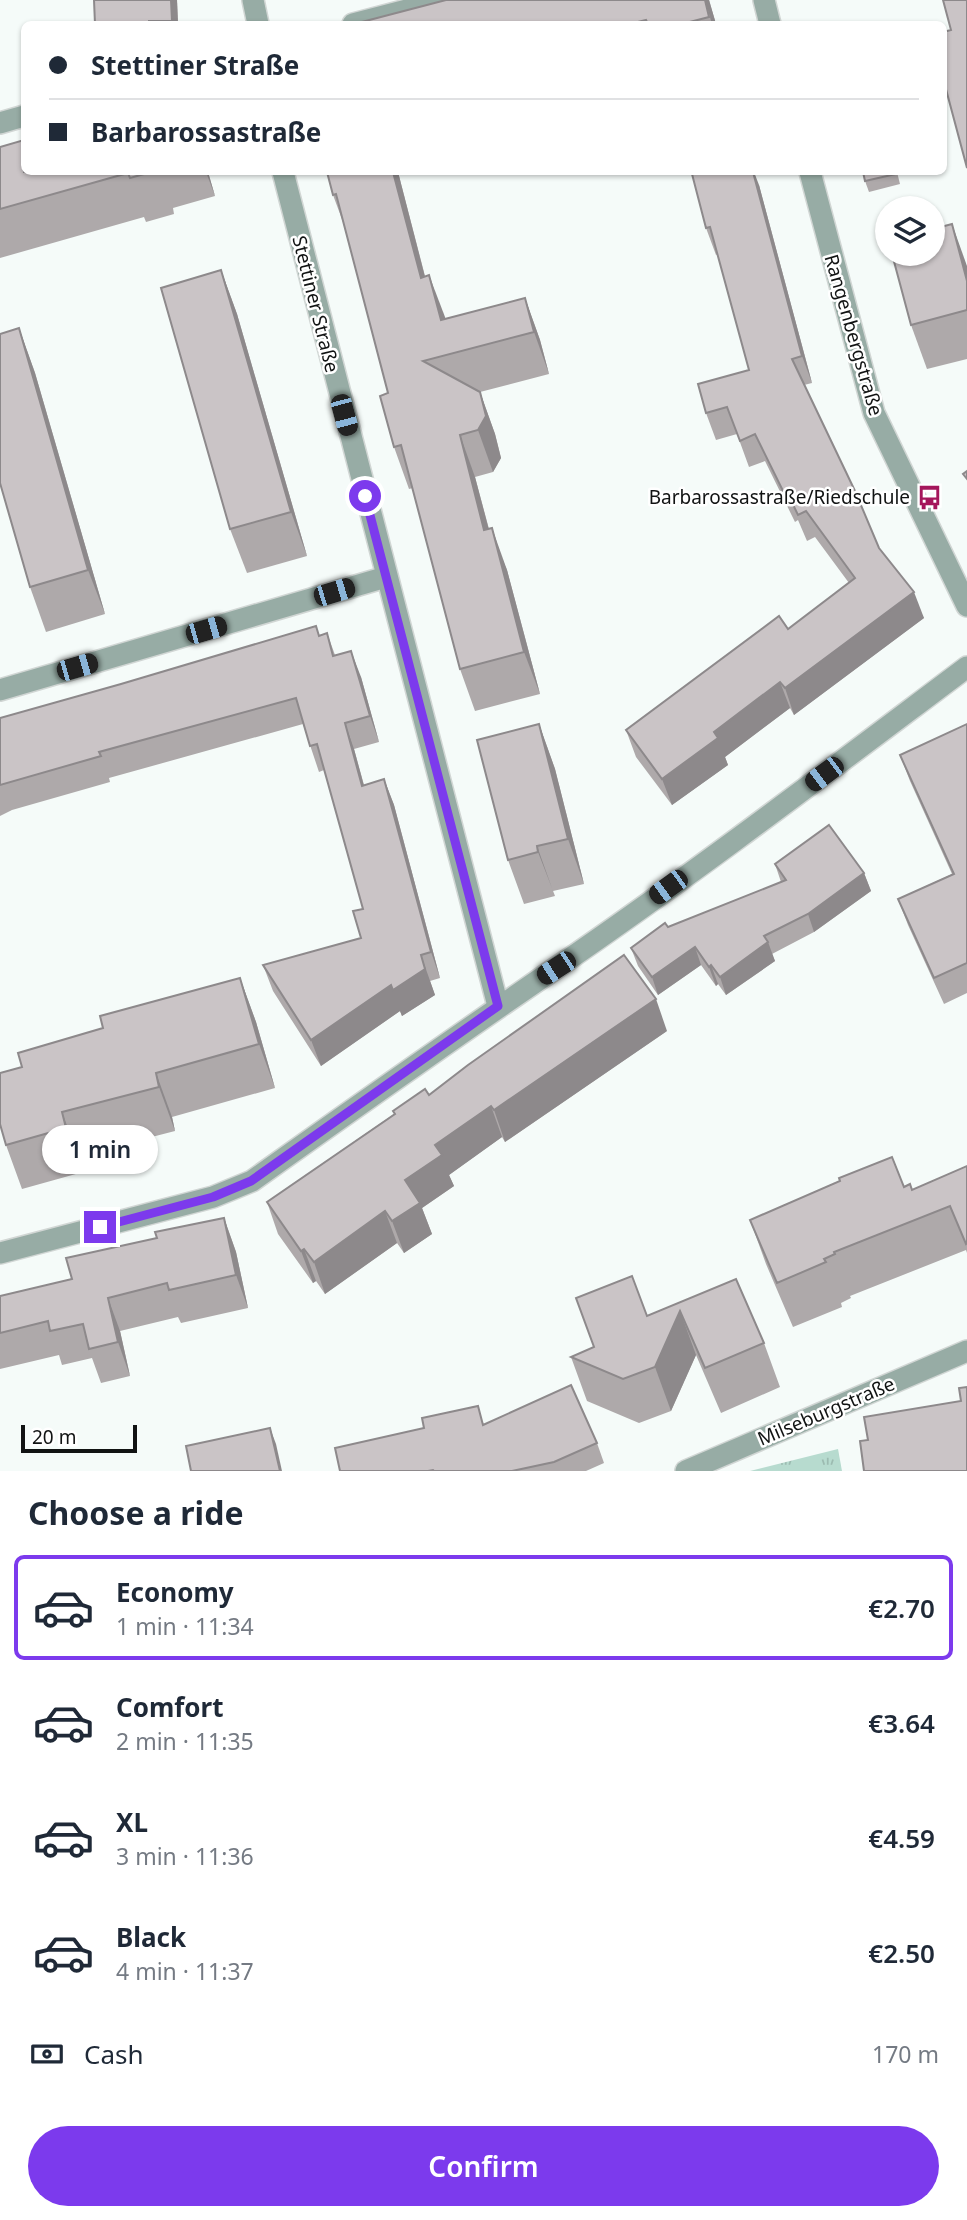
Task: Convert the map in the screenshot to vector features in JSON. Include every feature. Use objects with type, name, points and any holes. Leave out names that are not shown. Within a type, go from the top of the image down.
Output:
[{"type":"street","points":[[253,0],[257,21]]},
{"type":"street","points":[[364,21],[445,0]]},
{"type":"street","points":[[764,0],[769,21]]},
{"type":"street","points":[[0,123],[21,117]]},
{"type":"street","name":"Stettiner Straße","points":[[284,175],[498,1006]]},
{"type":"street","name":"Rangenbergstraße","points":[[811,175],[874,413],[967,606]]},
{"type":"street","points":[[0,690],[386,577]]},
{"type":"street","points":[[0,1253],[213,1197],[251,1181],[556,968],[792,798],[967,667]]},
{"type":"street","name":"Milseburgstraße","points":[[686,1471],[967,1351]]},
{"type":"green space","points":[[838,1449],[842,1471],[750,1471]]},
{"type":"building","points":[[94,0],[171,0],[172,21],[95,21]]},
{"type":"building","points":[[446,0],[705,0],[709,17],[694,21],[366,21]]},
{"type":"building","points":[[943,0],[967,0],[967,168],[947,93],[947,31],[951,30]]},
{"type":"building","points":[[21,141],[21,175],[121,175],[0,209],[0,147]]},
{"type":"building","points":[[328,175],[394,175],[421,278],[429,275],[441,320],[525,298],[534,332],[423,361],[480,392],[486,416],[478,430],[460,435],[484,530],[492,528],[524,652],[460,669],[401,445],[394,447],[380,396],[388,393],[336,194],[333,195]]},
{"type":"building","points":[[692,175],[754,175],[802,356],[792,359],[879,548],[914,592],[785,688],[780,682],[714,732],[718,738],[662,779],[626,730],[779,616],[788,629],[855,578],[806,511],[798,515],[788,494],[785,495],[755,434],[740,441],[727,407],[706,413],[698,384],[749,370],[710,227],[706,228]]},
{"type":"building","points":[[864,175],[892,175],[865,181]]},
{"type":"building","points":[[952,224],[967,281],[967,310],[911,325],[895,266],[945,266],[945,226]]},
{"type":"building","points":[[221,270],[291,512],[230,529],[161,288]]},
{"type":"building","points":[[19,328],[88,570],[30,587],[0,483],[0,334]]},
{"type":"building","points":[[316,626],[319,636],[327,633],[333,656],[351,651],[370,716],[345,723],[362,786],[384,779],[431,952],[421,955],[425,969],[393,990],[391,985],[311,1040],[263,965],[361,938],[353,911],[363,909],[317,744],[310,746],[296,698],[99,752],[101,756],[0,785],[0,718]]},
{"type":"building","points":[[539,724],[568,839],[537,846],[538,852],[508,860],[477,740]]},
{"type":"building","points":[[967,724],[967,963],[934,978],[898,899],[954,874],[900,755]]},
{"type":"building","points":[[829,825],[864,873],[808,914],[764,936],[768,942],[720,977],[695,947],[652,977],[631,948],[665,923],[668,927],[786,880],[775,864]]},
{"type":"building","points":[[624,955],[656,999],[494,1110],[491,1106],[435,1145],[442,1155],[405,1180],[420,1203],[392,1221],[385,1211],[314,1262],[304,1249],[301,1251],[267,1202],[395,1114],[393,1111],[425,1089],[429,1095]]},
{"type":"building","points":[[240,978],[259,1044],[156,1073],[159,1087],[62,1112],[66,1128],[6,1145],[0,1124],[0,1073],[22,1067],[18,1053],[103,1028],[100,1016]]},
{"type":"building","points":[[892,1157],[904,1187],[910,1184],[912,1190],[967,1166],[967,1243],[950,1206],[834,1252],[835,1254],[824,1259],[826,1262],[777,1283],[750,1220],[840,1181],[839,1178]]},
{"type":"building","points":[[224,1218],[236,1275],[169,1290],[167,1283],[108,1298],[118,1342],[89,1349],[83,1324],[50,1331],[48,1321],[0,1333],[0,1296],[72,1279],[66,1258],[157,1238],[155,1232]]},
{"type":"building","points":[[632,1276],[647,1316],[736,1279],[764,1343],[705,1368],[680,1311],[655,1367],[623,1379],[571,1357],[594,1347],[576,1298]]},
{"type":"building","points":[[571,1385],[597,1443],[554,1462],[512,1471],[340,1471],[335,1448],[424,1428],[422,1418],[478,1406],[483,1425]]},
{"type":"building","points":[[967,1387],[967,1471],[864,1471],[860,1441],[868,1440],[864,1417],[961,1401],[959,1388]]},
{"type":"building","points":[[270,1428],[280,1471],[191,1471],[186,1446]]},
{"type":"place","name":"Barbarossastraße/Riedschule","points":[[930,497]]},
{"type":"route","points":[[100,1227],[213,1197],[251,1181],[498,1006],[365,496]]}]
